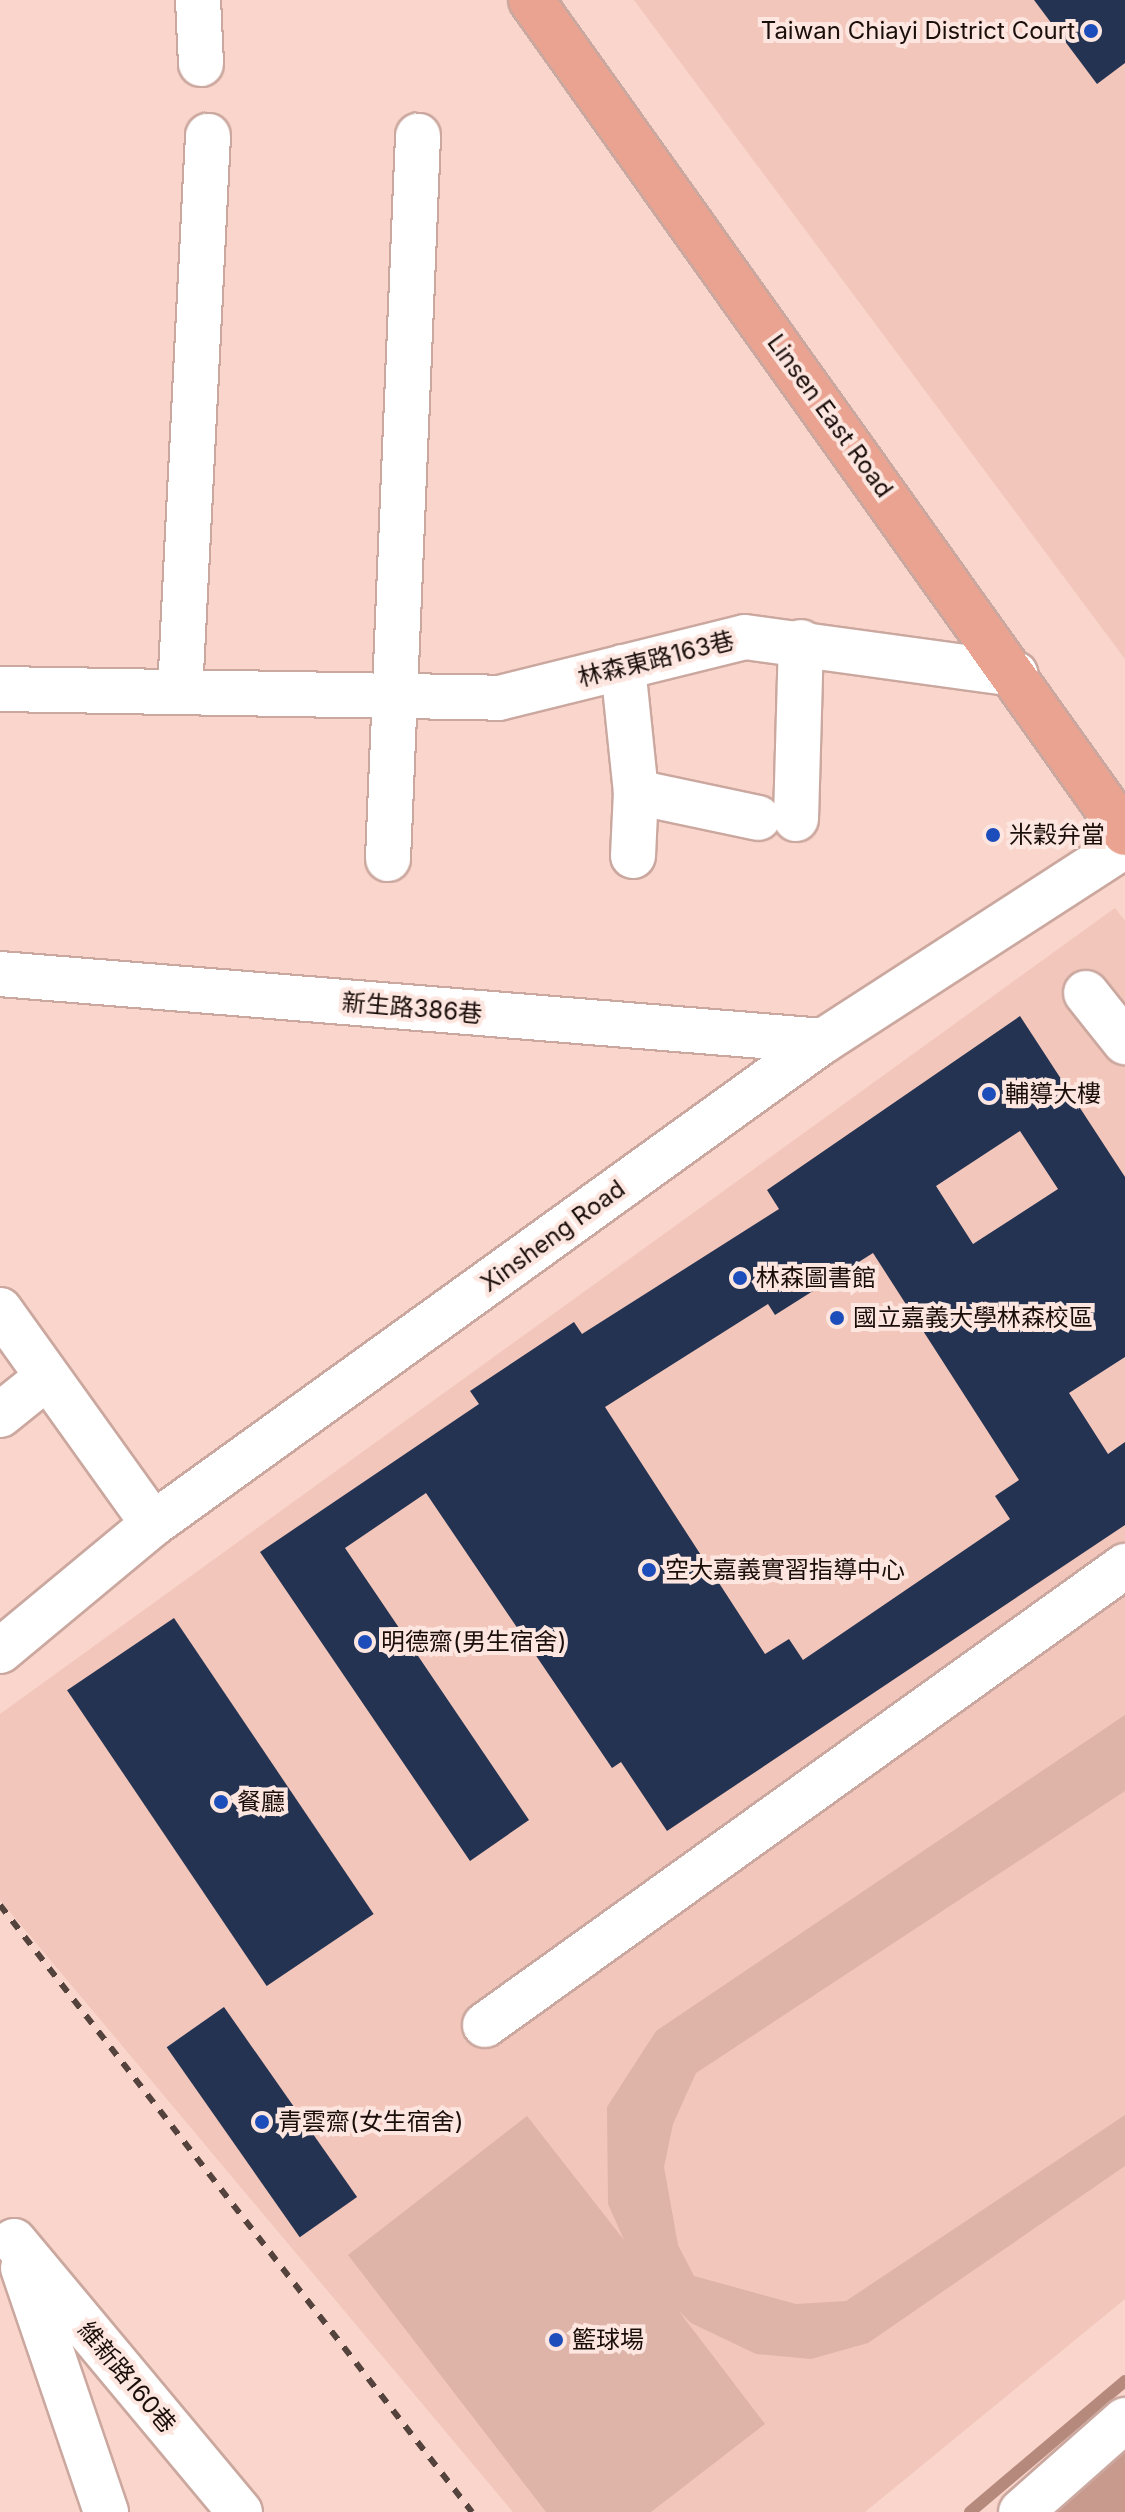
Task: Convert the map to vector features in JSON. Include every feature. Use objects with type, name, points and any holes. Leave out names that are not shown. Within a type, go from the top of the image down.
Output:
[{"type":"main road","name":"Linsen East Road","points":[[531,0],[1015,674],[1125,833]]},
{"type":"street","points":[[198,0],[201,64]]},
{"type":"street","points":[[180,692],[208,136]]},
{"type":"street","points":[[388,859],[392,694],[418,136]]},
{"type":"street","name":"林森東路163巷","points":[[0,689],[499,698],[745,637],[801,642],[1015,674]]},
{"type":"street","points":[[636,792],[777,818],[801,642]]},
{"type":"street","points":[[623,667],[636,792],[633,856]]},
{"type":"street","name":"Xinsheng Road","points":[[0,1651],[153,1524],[823,1041],[1125,846]]},
{"type":"street","name":"新生路386巷","points":[[0,974],[823,1041]]},
{"type":"street","points":[[1086,993],[1125,1042]]},
{"type":"street","points":[[0,1310],[153,1524]]},
{"type":"street","points":[[0,1415],[46,1378]]},
{"type":"street","points":[[485,2025],[1125,1566]]},
{"type":"street","name":"維新路160巷","points":[[7,2244],[106,2512]]},
{"type":"street","name":"維新路160巷","points":[[7,2244],[240,2512]]},
{"type":"street","points":[[1021,2512],[1125,2420]]},
{"type":"shaded area","points":[[634,0],[1125,0],[1125,659]]},
{"type":"shaded area","name":"國立嘉義大學林森校區","points":[[1115,908],[1125,921],[1125,2299],[865,2512],[513,2512],[0,1900],[0,1714]]},
{"type":"shaded area","points":[[1125,1715],[1125,1791],[696,2073],[673,2124],[664,2167],[678,2245],[694,2276],[796,2304],[846,2301],[1125,2115],[1125,2166],[868,2343],[811,2359],[756,2354],[691,2323],[678,2310],[765,2424],[651,2512],[546,2512],[348,2255],[527,2116],[624,2240],[608,2204],[607,2107],[656,2031]]},
{"type":"shaded area","points":[[1125,2446],[1125,2512],[1050,2512]]},
{"type":"building","name":"Taiwan Chiayi District Court","points":[[1034,0],[1125,0],[1125,63],[1097,84]]},
{"type":"building","points":[[1020,1016],[1125,1177],[1125,1357],[1069,1393],[1108,1454],[1125,1442],[1125,1525],[667,1831],[621,1762],[612,1768],[426,1493],[345,1548],[529,1820],[470,1861],[260,1552],[479,1404],[470,1391],[574,1322],[582,1334],[779,1209],[767,1190]],"holes":[[[1020,1131],[1058,1189],[973,1244],[936,1186]],[[873,1253],[1019,1480],[995,1496],[1010,1519],[803,1660],[789,1639],[765,1654],[605,1407],[768,1304],[775,1315]]]},
{"type":"building","name":"餐廳","points":[[174,1618],[374,1914],[267,1986],[67,1690]]},
{"type":"building","name":"青雲齋(女生宿舍)","points":[[224,2007],[357,2197],[300,2237],[167,2047]]},
{"type":"waterway","points":[[970,2512],[1125,2381]]},
{"type":"railway","points":[[0,1905],[472,2512]]},
{"type":"place","name":"Taiwan Chiayi District Court","points":[[1091,31]]},
{"type":"place","name":"米穀弁當","points":[[993,835]]},
{"type":"place","name":"輔導大樓","points":[[989,1094]]},
{"type":"place","name":"林森圖書館","points":[[740,1278]]},
{"type":"place","name":"國立嘉義大學林森校區","points":[[837,1318]]},
{"type":"place","name":"空大嘉義實習指導中心","points":[[649,1570]]},
{"type":"place","name":"明德齋(男生宿舍)","points":[[365,1642]]},
{"type":"place","name":"餐廳","points":[[221,1802]]},
{"type":"place","name":"青雲齋(女生宿舍)","points":[[262,2122]]},
{"type":"place","name":"籃球場","points":[[556,2340]]}]
